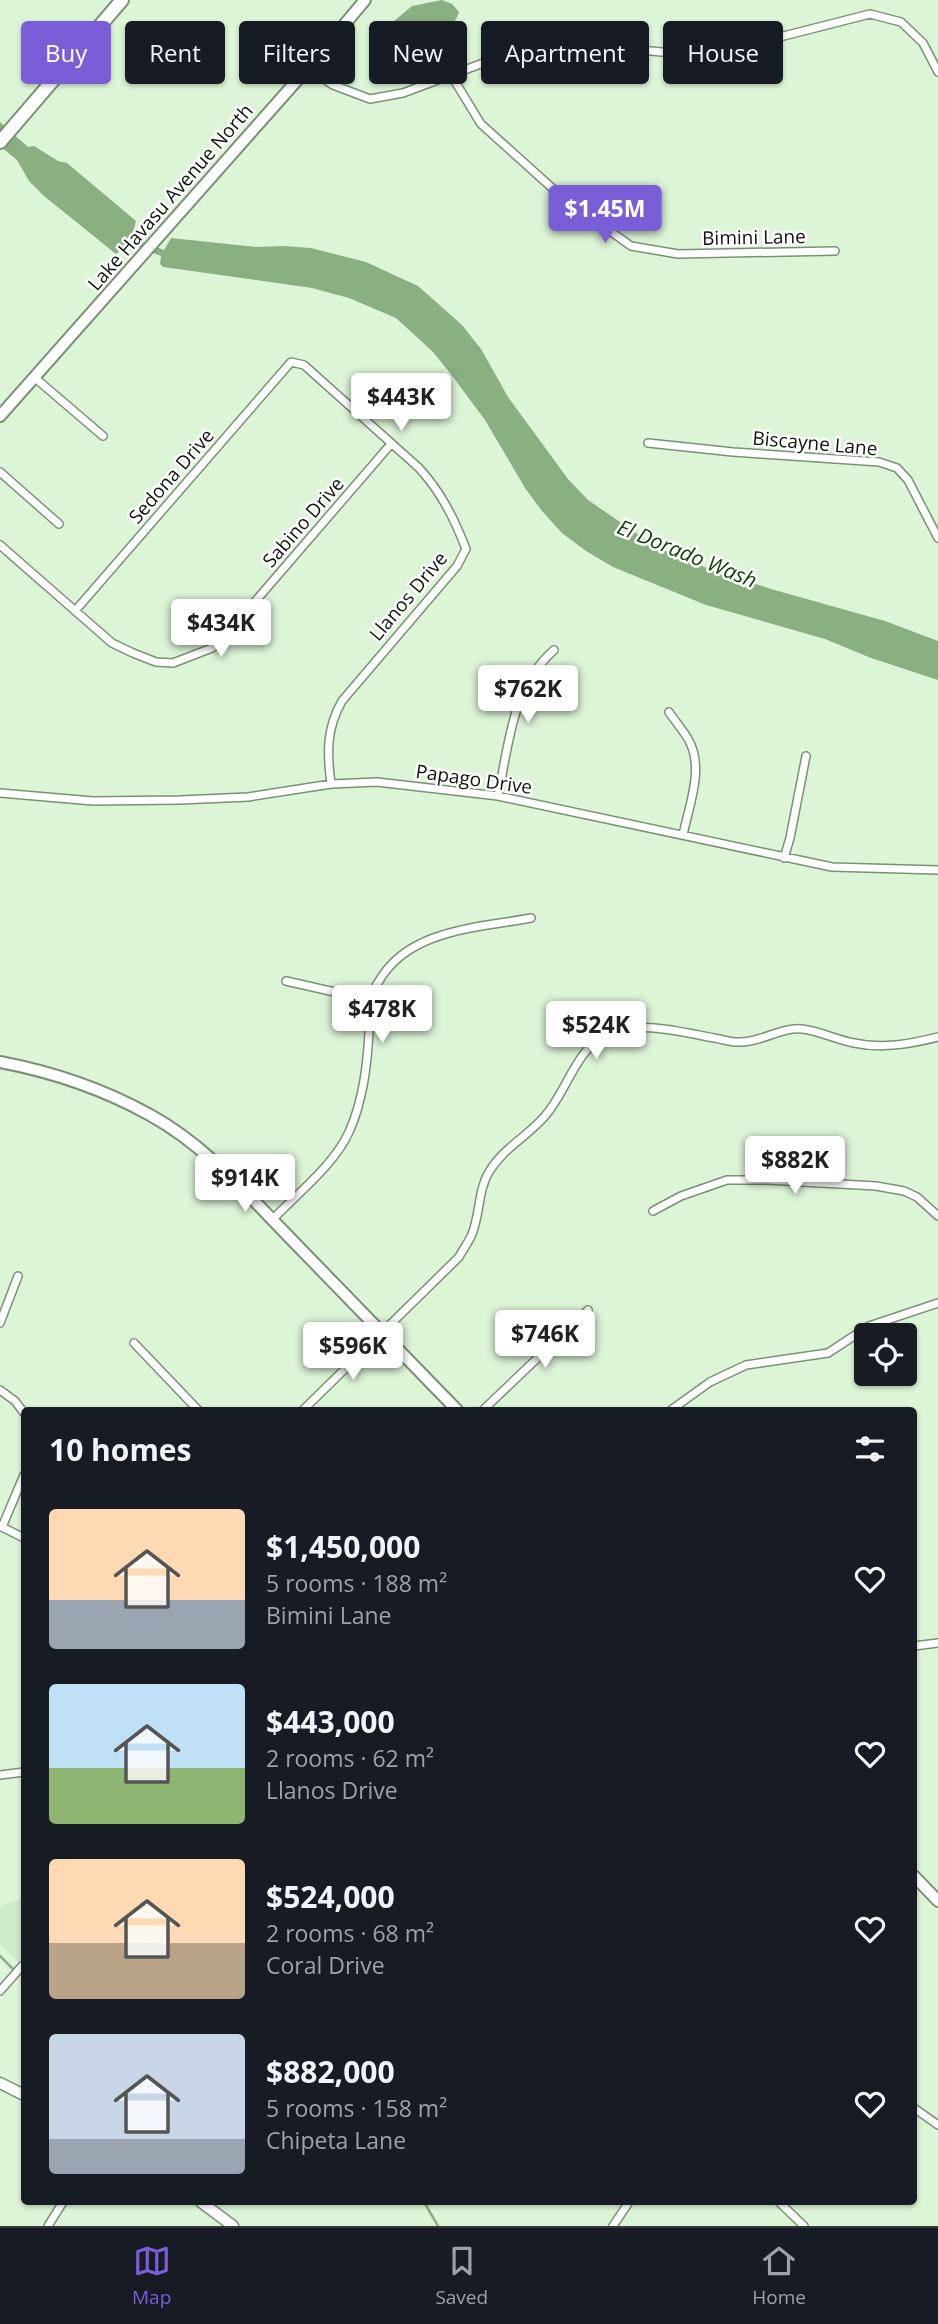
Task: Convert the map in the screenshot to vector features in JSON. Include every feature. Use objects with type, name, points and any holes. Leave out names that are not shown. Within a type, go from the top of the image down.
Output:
[{"type":"highway","points":[[0,142],[121,0]]},
{"type":"main road","name":"Lake Havasu Avenue North","points":[[347,21],[365,0]]},
{"type":"main road","name":"Lake Havasu Avenue North","points":[[0,416],[294,84]]},
{"type":"main road","points":[[0,1062],[60,1076],[90,1087],[152,1116],[202,1151],[454,1407]]},
{"type":"main road","points":[[917,1879],[937,1897]]},
{"type":"street","points":[[467,69],[536,48],[575,44],[694,55],[729,53],[768,40],[870,15],[901,22],[923,43],[938,72]]},
{"type":"street","points":[[331,84],[370,99],[403,93],[427,84]]},
{"type":"street","name":"Bimini Lane","points":[[457,84],[481,124],[561,196],[631,246],[678,254],[835,251]]},
{"type":"street","name":"Llanos Drive","points":[[291,362],[304,365],[435,485],[447,504],[466,549],[457,566],[342,701],[334,715],[329,733],[331,784]]},
{"type":"street","name":"Sedona Drive","points":[[75,611],[291,362]]},
{"type":"street","points":[[34,377],[103,436]]},
{"type":"street","name":"Sabino Drive","points":[[0,545],[112,643],[156,662],[173,663],[212,648],[221,641],[391,443]]},
{"type":"street","name":"Biscayne Lane","points":[[648,443],[879,462],[897,468],[908,480],[938,538]]},
{"type":"street","points":[[0,472],[59,524]]},
{"type":"street","points":[[498,796],[524,687],[539,663],[554,650]]},
{"type":"street","points":[[669,712],[690,741],[696,762],[696,777],[683,835]]},
{"type":"street","points":[[784,858],[806,756]]},
{"type":"street","name":"Papago Drive","points":[[0,793],[93,801],[180,800],[248,797],[331,784],[377,782],[498,796],[832,867],[938,870]]},
{"type":"street","points":[[272,1220],[334,1158],[350,1131],[366,1072],[370,1000],[379,980],[392,962],[415,945],[457,932],[531,918]]},
{"type":"street","points":[[286,981],[370,1000]]},
{"type":"street","points":[[306,1407],[459,1257],[472,1234],[487,1175],[503,1152],[543,1119],[556,1102],[570,1073],[598,1040],[614,1031],[628,1028],[679,1032],[740,1042],[785,1030],[803,1029],[855,1043],[894,1046],[938,1037]]},
{"type":"street","points":[[653,1211],[681,1196],[727,1180],[767,1180],[876,1186],[904,1191],[918,1197],[938,1216]]},
{"type":"street","points":[[0,1323],[18,1276]]},
{"type":"street","points":[[675,1407],[710,1382],[746,1365],[828,1353],[869,1326],[938,1303]]},
{"type":"street","points":[[487,1407],[588,1310]]},
{"type":"street","points":[[134,1343],[195,1407]]},
{"type":"street","points":[[0,1390],[21,1409]]},
{"type":"street","points":[[21,1482],[1,1527],[21,1537]]},
{"type":"street","points":[[917,1646],[938,1643]]},
{"type":"street","points":[[0,1774],[21,1772]]},
{"type":"street","points":[[0,1991],[21,1967]]},
{"type":"street","points":[[0,2082],[21,2093]]},
{"type":"street","points":[[917,2110],[938,2125]]},
{"type":"street","points":[[48,2226],[61,2205]]},
{"type":"street","points":[[205,2205],[233,2226]]},
{"type":"street","points":[[613,2226],[627,2205]]},
{"type":"street","points":[[782,2205],[804,2226]]},
{"type":"shaded area","points":[[442,0],[452,4],[459,12],[454,21],[394,21],[412,6]]},
{"type":"shaded area","points":[[0,122],[28,147],[34,146],[58,161],[67,163],[136,221],[132,237],[164,250],[171,238],[257,247],[311,248],[366,262],[418,286],[462,325],[481,349],[508,397],[568,479],[588,500],[663,550],[707,568],[885,621],[938,641],[938,680],[871,658],[825,639],[706,605],[613,567],[586,551],[562,533],[542,511],[525,488],[485,420],[450,373],[433,352],[396,318],[349,298],[312,288],[163,267],[160,264],[161,256],[129,243],[116,254],[29,181],[17,160],[0,146]]},
{"type":"shaded area","points":[[21,1898],[21,1965],[0,1944],[0,1907]]},
{"type":"waterway","points":[[0,1956],[14,1970]]},
{"type":"waterway","points":[[426,2205],[438,2226]]},
{"type":"water label","name":"El Dorado Wash","points":[[687,554]]}]
